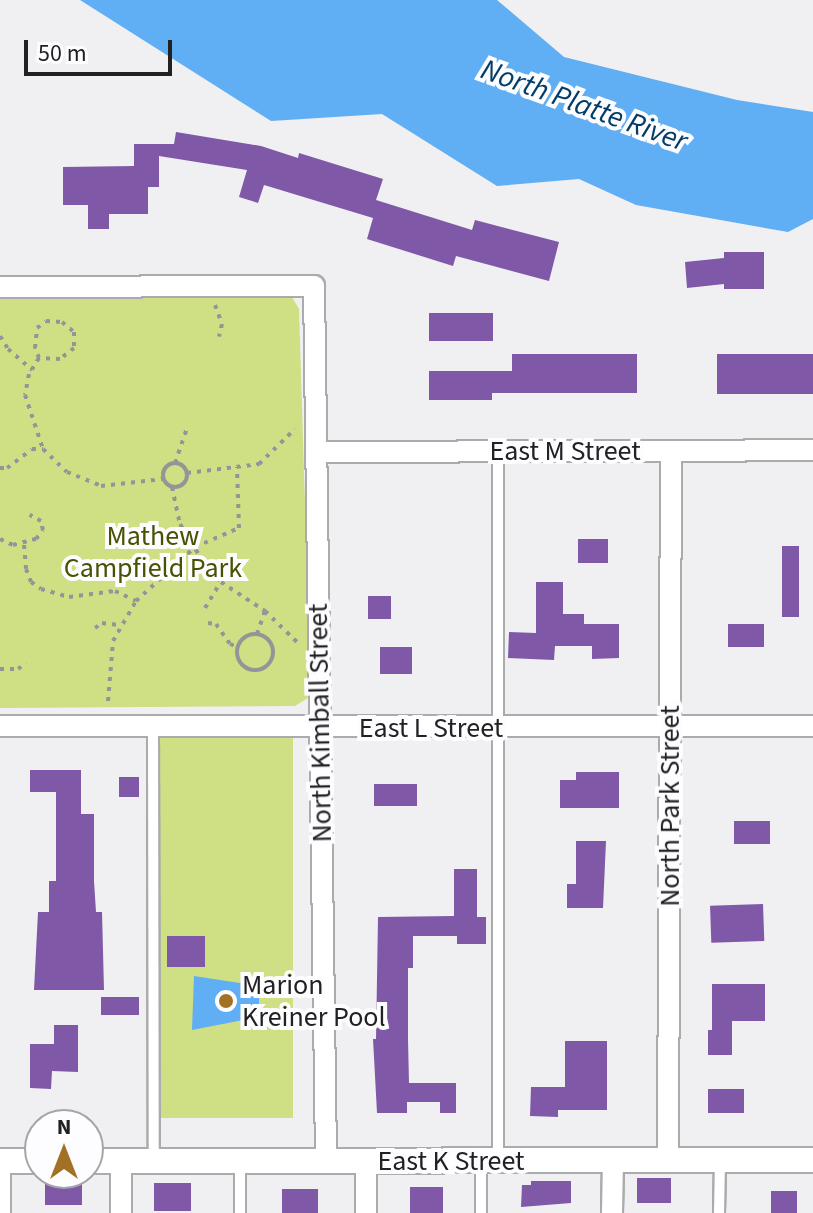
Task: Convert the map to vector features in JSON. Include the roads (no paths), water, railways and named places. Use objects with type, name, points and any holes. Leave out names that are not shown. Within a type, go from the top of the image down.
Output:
[{"type":"street","name":"North Kimball Street","points":[[0,287],[314,286],[326,1161]]},
{"type":"street","name":"East M Street","points":[[316,452],[813,450]]},
{"type":"street","name":"North Park Street","points":[[668,1160],[671,451]]},
{"type":"street","name":"East L Street","points":[[0,726],[813,726]]},
{"type":"street","points":[[612,1213],[613,1160]]},
{"type":"street","name":"East K Street","points":[[104,1161],[813,1160]]},
{"type":"street","points":[[3,1161],[24,1161]]},
{"type":"street","points":[[121,1161],[121,1213]]},
{"type":"street","points":[[366,1161],[366,1213]]},
{"type":"lane","points":[[481,1213],[490,1161],[498,728],[498,451]]},
{"type":"lane","points":[[153,727],[154,1161]]},
{"type":"lane","points":[[719,1213],[720,1160]]},
{"type":"lane","points":[[3,1161],[5,1213]]},
{"type":"lane","points":[[240,1161],[240,1213]]},
{"type":"water","name":"North Platte River","points":[[80,0],[497,0],[564,57],[737,100],[813,112],[813,219],[788,232],[636,205],[579,179],[497,186],[382,114],[271,121]]},
{"type":"water","name":"Marion Kreiner Pool","points":[[194,976],[259,986],[259,1017],[192,1030]]},
{"type":"place","name":"Marion Kreiner Pool","points":[[226,1001]]},
{"type":"park label","name":"Mathew Campfield Park","points":[[153,552]]}]
